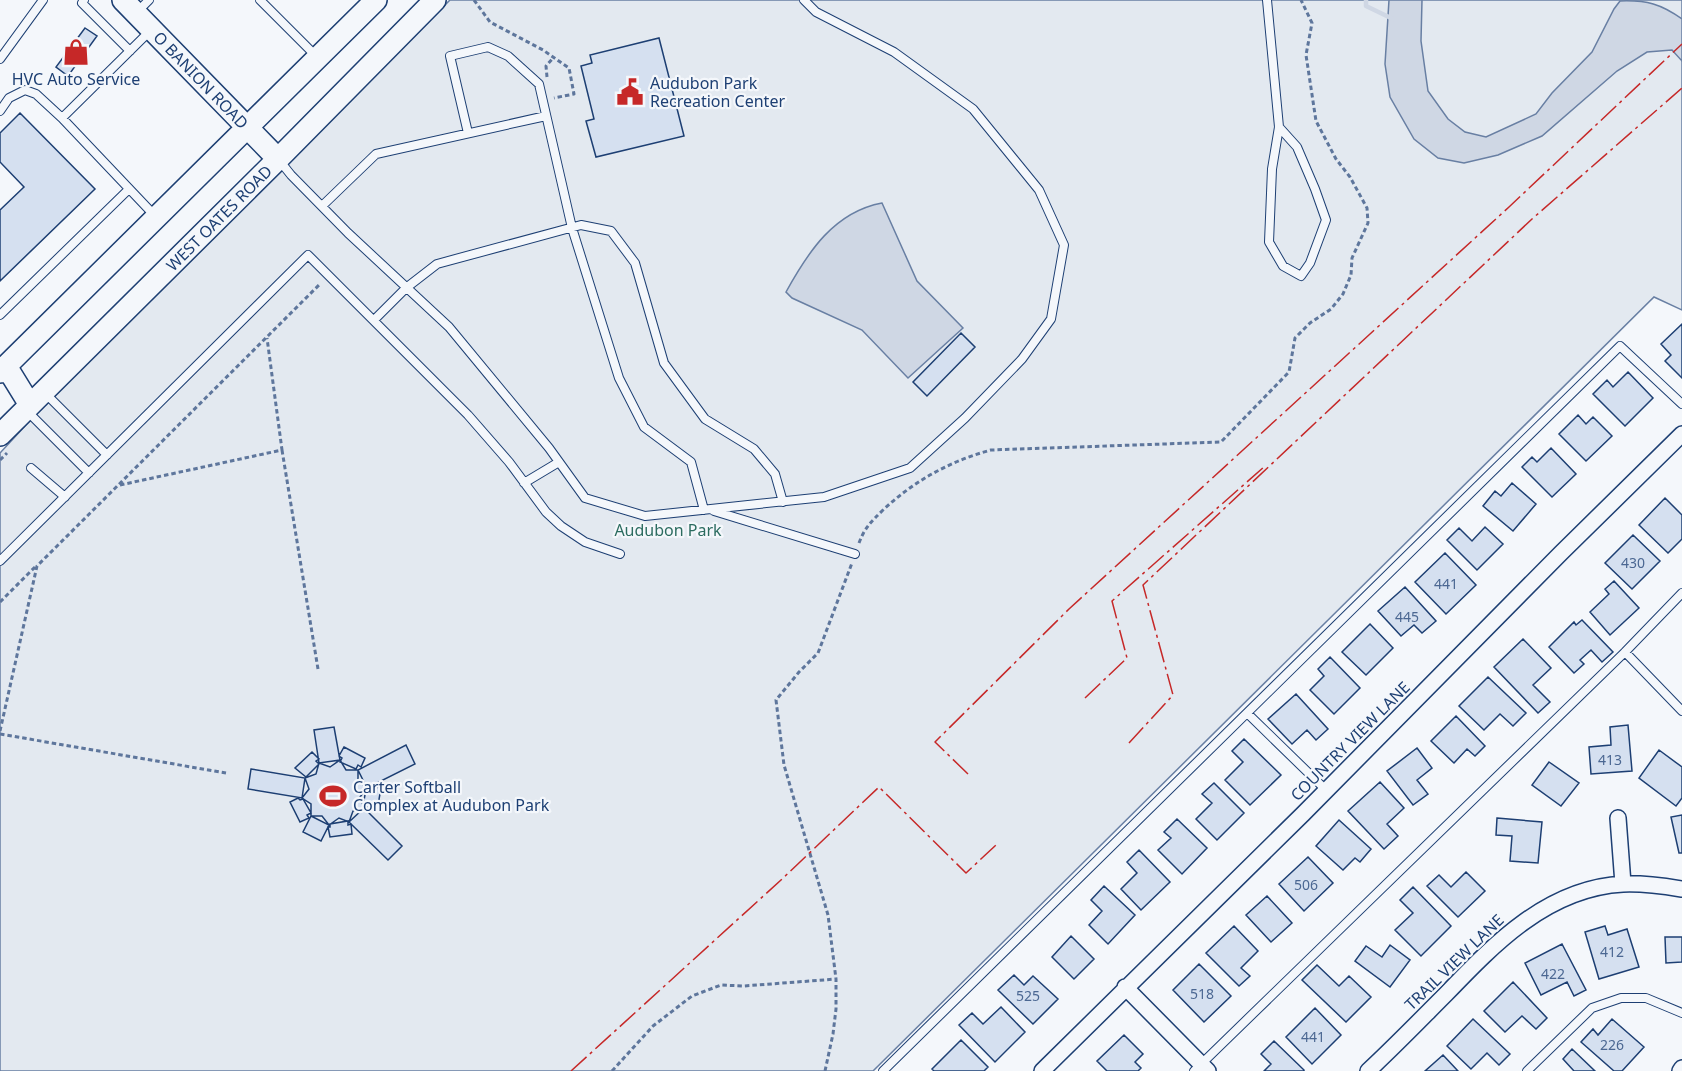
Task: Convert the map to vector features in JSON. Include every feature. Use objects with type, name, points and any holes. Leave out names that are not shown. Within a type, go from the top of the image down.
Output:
[{"type":"main road","points":[[30,405],[2,366],[376,0]]},
{"type":"main road","name":"WEST OATES ROAD","points":[[0,435],[435,0]]},
{"type":"main road","name":"O BANION ROAD","points":[[136,4],[152,29],[278,159]]},
{"type":"street","name":"COUNTRY VIEW LANE","points":[[1042,1071],[1682,434]]},
{"type":"street","points":[[1618,818],[1623,884]]},
{"type":"street","name":"TRAIL VIEW LANE","points":[[1368,1071],[1481,957],[1511,930],[1544,908],[1580,892],[1623,884],[1682,889]]},
{"type":"street","points":[[1125,987],[1201,1069]]},
{"type":"lane","points":[[0,59],[43,0]]},
{"type":"lane","points":[[84,0],[82,3],[130,51]]},
{"type":"lane","points":[[260,0],[317,57]]},
{"type":"lane","points":[[278,159],[322,206],[449,327],[559,462],[585,498],[645,516],[824,497],[910,468],[957,425],[1022,359],[1051,319],[1064,245],[1039,190],[973,109],[894,52],[816,12],[804,0]]},
{"type":"lane","points":[[1267,0],[1279,127],[1272,169],[1269,242],[1283,266],[1301,276],[1310,264],[1326,220],[1297,147],[1279,127]]},
{"type":"lane","points":[[62,118],[152,29]]},
{"type":"lane","points":[[468,133],[450,56],[488,47],[508,56],[539,84],[572,228],[619,378],[644,427],[691,462],[707,510]]},
{"type":"lane","points":[[0,111],[9,98],[25,90],[36,94],[62,118],[156,217]]},
{"type":"lane","points":[[322,206],[376,154],[546,116]]},
{"type":"lane","points":[[0,315],[129,189]]},
{"type":"lane","points":[[374,320],[406,288],[437,264],[581,225],[611,231],[635,263],[664,363],[705,419],[754,449],[775,474],[783,502]]},
{"type":"lane","points":[[0,561],[308,255],[468,415],[509,462],[546,512],[561,526],[585,542],[620,554]]},
{"type":"lane","points":[[883,1071],[1620,346],[1682,404]]},
{"type":"lane","points":[[89,473],[31,415],[30,405],[48,396],[107,455]]},
{"type":"lane","points":[[524,483],[559,462]]},
{"type":"lane","points":[[31,468],[64,497]]},
{"type":"lane","points":[[707,510],[855,554]]},
{"type":"lane","points":[[1201,1069],[1625,652],[1682,593]]},
{"type":"lane","points":[[1625,652],[1682,711]]},
{"type":"lane","points":[[1247,713],[1326,790]]},
{"type":"lane","points":[[1527,1071],[1592,1008],[1621,998],[1646,998],[1682,1013]]},
{"type":"path","points":[[474,0],[490,22],[543,50],[569,68],[574,94],[548,98]]},
{"type":"path","points":[[825,1071],[833,1034],[836,979],[828,915],[784,765],[776,700],[818,653],[864,529],[908,488],[966,457],[991,450],[1221,442],[1289,372],[1295,338],[1310,323],[1331,309],[1343,294],[1351,275],[1352,258],[1368,223],[1366,208],[1316,121],[1306,54],[1312,23],[1302,0]]},
{"type":"path","points":[[548,88],[546,66],[553,58]]},
{"type":"path","points":[[0,602],[320,284]]},
{"type":"path","points":[[267,338],[282,450],[318,669]]},
{"type":"path","points":[[118,485],[282,450]]},
{"type":"path","points":[[37,566],[0,733],[226,773]]},
{"type":"path","points":[[612,1071],[653,1026],[692,996],[721,985],[744,986],[836,979]]},
{"type":"green space","name":"Audubon Park","points":[[450,0],[1682,0],[1682,310],[1654,297],[873,1071],[0,1071],[0,453],[63,385]]},
{"type":"shaded area","points":[[1389,0],[1422,0],[1421,41],[1428,91],[1448,119],[1465,132],[1486,137],[1536,114],[1552,93],[1592,52],[1620,1],[1653,4],[1682,19],[1682,61],[1672,50],[1647,52],[1617,71],[1542,136],[1498,155],[1464,163],[1438,158],[1414,139],[1390,97],[1385,64]]},
{"type":"shaded area","points":[[882,203],[917,281],[963,328],[908,378],[862,330],[792,298],[786,292],[804,262],[824,236],[850,215]]},
{"type":"building","name":"HVC Auto Service","points":[[85,28],[97,36],[68,76],[56,67]]},
{"type":"building","name":"Audubon Park Recreation Center","points":[[659,38],[684,136],[596,157],[586,121],[594,119],[581,66],[592,63],[590,55]]},
{"type":"building","points":[[20,113],[95,189],[0,281],[0,210],[24,187],[0,162],[0,133]]},
{"type":"building","points":[[1682,324],[1682,378],[1665,361],[1671,355],[1661,344]]},
{"type":"building","points":[[961,333],[975,347],[927,396],[913,382]]},
{"type":"building","points":[[1628,372],[1653,398],[1625,426],[1593,394],[1607,380],[1613,387]]},
{"type":"building","points":[[1578,415],[1586,424],[1593,417],[1612,436],[1586,461],[1559,434]]},
{"type":"building","points":[[1551,448],[1576,474],[1552,497],[1522,467],[1532,457],[1537,462]]},
{"type":"building","points":[[1512,483],[1536,504],[1513,531],[1483,506],[1495,491],[1501,496]]},
{"type":"building","points":[[1665,498],[1682,515],[1682,539],[1668,553],[1639,525]]},
{"type":"building","points":[[1485,527],[1503,544],[1477,570],[1447,540],[1459,528],[1472,541]]},
{"type":"building","points":[[1633,535],[1660,561],[1632,589],[1605,563]]},
{"type":"building","points":[[1445,553],[1476,585],[1446,614],[1415,582]]},
{"type":"building","points":[[1614,581],[1639,608],[1610,635],[1590,612],[1609,594],[1605,589]]},
{"type":"building","points":[[1405,587],[1436,621],[1422,633],[1414,625],[1401,636],[1378,611]]},
{"type":"building","points":[[1582,620],[1613,652],[1602,662],[1591,650],[1580,660],[1584,664],[1574,673],[1549,647],[1574,622],[1576,625]]},
{"type":"building","points":[[1370,624],[1393,648],[1366,675],[1342,652]]},
{"type":"building","points":[[1523,639],[1551,668],[1533,685],[1550,702],[1538,713],[1494,667]]},
{"type":"building","points":[[1330,657],[1360,688],[1334,714],[1310,690],[1324,676],[1318,669]]},
{"type":"building","points":[[1488,677],[1526,713],[1513,726],[1500,714],[1484,730],[1459,706]]},
{"type":"building","points":[[1296,694],[1328,729],[1316,740],[1307,730],[1292,744],[1268,719]]},
{"type":"building","points":[[1456,716],[1485,746],[1475,756],[1467,749],[1454,763],[1431,741]]},
{"type":"building","points":[[1628,725],[1632,771],[1591,774],[1589,747],[1611,745],[1610,727]]},
{"type":"building","points":[[334,727],[340,760],[319,763],[314,730]]},
{"type":"building","points":[[1244,739],[1281,775],[1250,805],[1225,780],[1243,762],[1232,751]]},
{"type":"building","points":[[406,745],[415,764],[367,788],[358,770]]},
{"type":"building","points":[[344,747],[365,758],[361,767],[358,765],[356,769],[340,762],[342,758],[339,756]]},
{"type":"building","points":[[1417,748],[1432,768],[1417,780],[1428,794],[1413,805],[1387,771]]},
{"type":"building","points":[[1659,750],[1682,767],[1682,798],[1676,806],[1639,778]]},
{"type":"building","points":[[312,752],[319,759],[316,761],[319,764],[306,777],[295,768]]},
{"type":"building","points":[[340,760],[346,770],[358,770],[358,781],[367,788],[360,797],[364,808],[353,811],[349,822],[339,818],[329,825],[322,816],[311,816],[311,804],[302,798],[309,789],[305,778],[316,774],[319,763],[330,767]]},
{"type":"building","points":[[1549,762],[1579,783],[1561,806],[1532,785]]},
{"type":"building","points":[[251,769],[305,778],[302,798],[248,789]]},
{"type":"building","points":[[1380,782],[1404,808],[1387,824],[1398,836],[1384,849],[1348,811]]},
{"type":"building","points":[[1214,783],[1244,813],[1217,840],[1196,819],[1212,803],[1202,794]]},
{"type":"building","points":[[370,786],[381,788],[377,811],[366,809],[367,807],[363,806],[366,789],[370,789]]},
{"type":"building","points":[[298,798],[303,799],[311,813],[307,815],[309,818],[300,822],[290,802]]},
{"type":"building","points":[[364,808],[402,846],[388,860],[349,822]]},
{"type":"building","points":[[1682,815],[1682,853],[1679,853],[1671,817]]},
{"type":"building","points":[[311,816],[329,825],[321,841],[303,832]]},
{"type":"building","points":[[1497,818],[1542,822],[1538,863],[1510,861],[1512,836],[1496,835]]},
{"type":"building","points":[[1177,819],[1207,848],[1182,874],[1158,850],[1171,838],[1164,832]]},
{"type":"building","points":[[1339,820],[1371,849],[1360,862],[1355,858],[1343,870],[1316,846]]},
{"type":"building","points":[[348,821],[348,825],[351,824],[352,834],[330,837],[328,827],[330,824]]},
{"type":"building","points":[[1139,850],[1170,882],[1141,910],[1121,889],[1137,873],[1127,862]]},
{"type":"building","points":[[1308,857],[1333,883],[1304,911],[1279,884]]},
{"type":"building","points":[[1466,872],[1485,891],[1458,917],[1427,886],[1439,875],[1451,887]]},
{"type":"building","points":[[1104,886],[1135,915],[1108,944],[1089,925],[1102,911],[1091,900]]},
{"type":"building","points":[[1413,887],[1451,926],[1421,956],[1395,930],[1413,913],[1400,900]]},
{"type":"building","points":[[1267,896],[1292,923],[1271,942],[1246,915]]},
{"type":"building","points":[[1234,926],[1258,951],[1241,968],[1250,976],[1239,986],[1206,953]]},
{"type":"building","points":[[1605,926],[1608,935],[1627,929],[1639,967],[1599,979],[1585,932]]},
{"type":"building","points":[[1071,936],[1094,959],[1074,979],[1052,957]]},
{"type":"building","points":[[1665,937],[1682,937],[1682,962],[1666,963]]},
{"type":"building","points":[[1562,944],[1586,990],[1574,996],[1567,982],[1541,995],[1525,963]]},
{"type":"building","points":[[1390,945],[1410,960],[1390,987],[1355,961],[1366,946],[1382,957]]},
{"type":"building","points":[[1199,964],[1231,996],[1204,1022],[1173,990]]},
{"type":"building","points":[[1317,965],[1339,986],[1349,976],[1371,997],[1346,1022],[1302,980]]},
{"type":"building","points":[[1014,975],[1024,985],[1033,976],[1058,999],[1033,1024],[998,990]]},
{"type":"building","points":[[1513,982],[1547,1018],[1536,1029],[1522,1016],[1505,1032],[1484,1011]]},
{"type":"building","points":[[1001,1007],[1025,1032],[995,1062],[959,1025],[972,1013],[983,1024]]},
{"type":"building","points":[[1315,1008],[1341,1035],[1312,1064],[1286,1037]]},
{"type":"building","points":[[1473,1019],[1510,1054],[1499,1065],[1487,1053],[1471,1069],[1447,1046]]},
{"type":"building","points":[[1612,1019],[1644,1047],[1622,1071],[1614,1071],[1581,1042],[1593,1029],[1598,1035]]},
{"type":"building","points":[[1124,1035],[1143,1054],[1135,1062],[1141,1068],[1138,1071],[1107,1071],[1097,1061]]},
{"type":"building","points":[[961,1040],[988,1067],[984,1071],[934,1071],[932,1069]]},
{"type":"building","points":[[1274,1041],[1304,1071],[1264,1071],[1271,1064],[1261,1054]]},
{"type":"building","points":[[1572,1049],[1595,1071],[1574,1071],[1563,1059]]},
{"type":"building","points":[[1443,1055],[1458,1071],[1425,1071]]},
{"type":"waterway","points":[[1366,0],[1366,6],[1393,19]]},
{"type":"power","points":[[968,774],[935,742],[1069,609],[1509,207],[1682,44]]},
{"type":"power","points":[[1129,743],[1173,695],[1143,585],[1532,219],[1682,88]]},
{"type":"power","points":[[1085,698],[1127,658],[1112,601],[1265,466]]},
{"type":"power","points":[[571,1071],[781,880],[879,787],[966,873],[996,845]]},
{"type":"place","name":"HVC Auto Service","points":[[76,52]]},
{"type":"place","name":"Audubon Park Recreation Center","points":[[630,92]]},
{"type":"place","name":"Carter Softball Complex at Audubon Park","points":[[333,796]]}]
